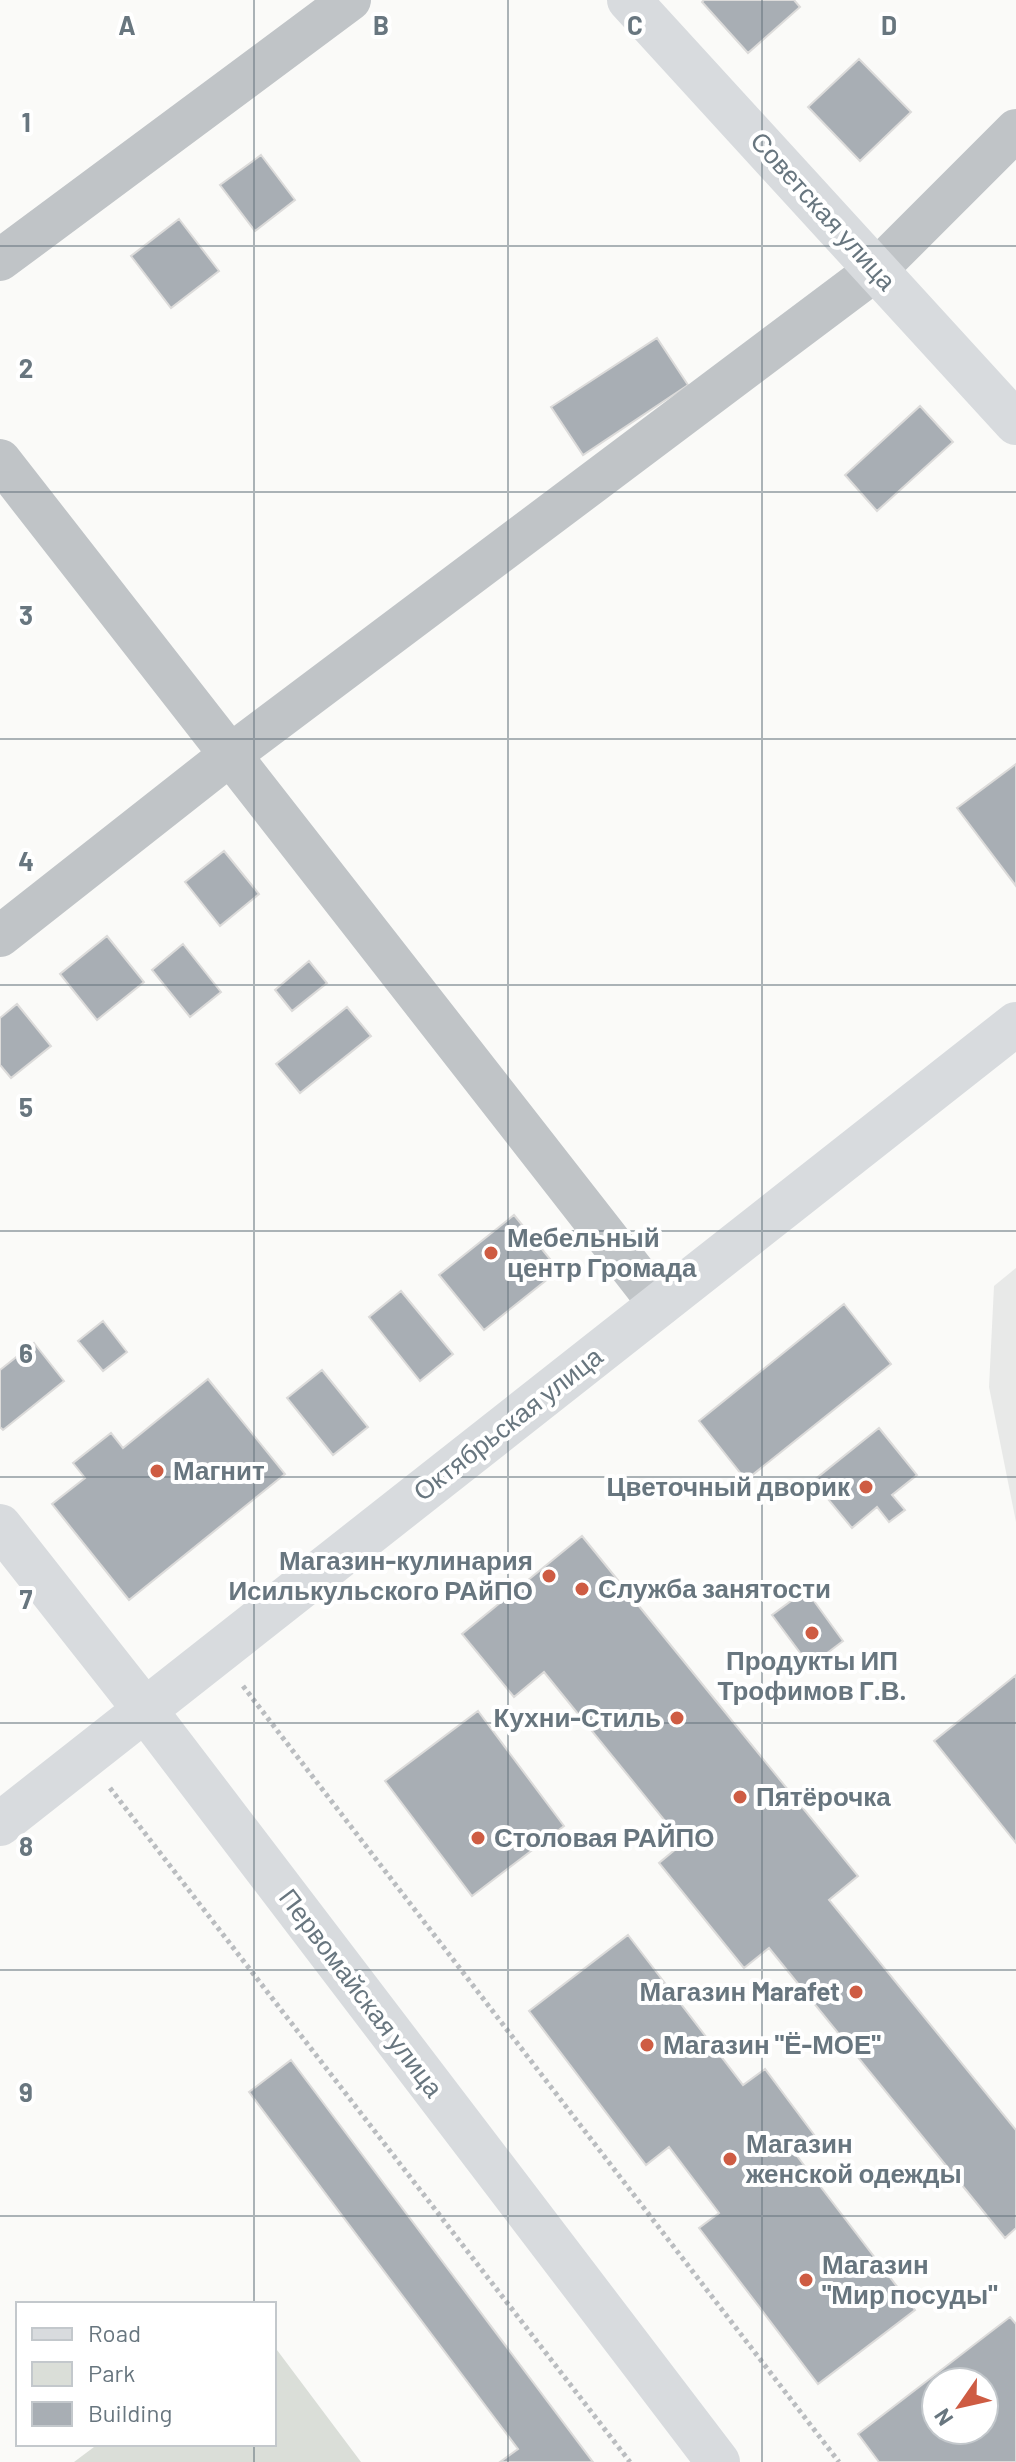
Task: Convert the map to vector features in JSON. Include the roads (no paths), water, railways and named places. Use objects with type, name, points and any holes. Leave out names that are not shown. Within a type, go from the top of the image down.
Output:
[{"type":"street","points":[[0,260],[350,0]]},
{"type":"street","name":"Советская улица","points":[[629,0],[1016,423]]},
{"type":"street","points":[[0,936],[230,755],[876,270],[1016,130]]},
{"type":"street","points":[[0,460],[660,1305]]},
{"type":"street","name":"Октябрьская улица","points":[[0,1824],[1016,1024]]},
{"type":"street","name":"Первомайская улица","points":[[0,1526],[145,1710],[718,2462]]},
{"type":"place","name":"Мебельный центр Громада","points":[[491,1253]]},
{"type":"place","name":"Магнит","points":[[157,1471]]},
{"type":"place","name":"Цветочный дворик","points":[[866,1487]]},
{"type":"place","name":"Магазин-кулинария Исилькульского РАйПО","points":[[549,1576]]},
{"type":"place","name":"Служба занятости","points":[[582,1589]]},
{"type":"place","name":"Продукты ИП Трофимов Г.В.","points":[[812,1633]]},
{"type":"place","name":"Кухни-Стиль","points":[[677,1718]]},
{"type":"place","name":"Пятёрочка","points":[[740,1797]]},
{"type":"place","name":"Столовая РАЙПО","points":[[478,1838]]},
{"type":"place","name":"Магазин Marafet","points":[[856,1992]]},
{"type":"place","name":"Магазин \"Ё-МОЕ\"","points":[[647,2045]]},
{"type":"place","name":"Магазин женской одежды","points":[[730,2159]]},
{"type":"place","name":"Магазин \"Мир посуды\"","points":[[806,2280]]}]
